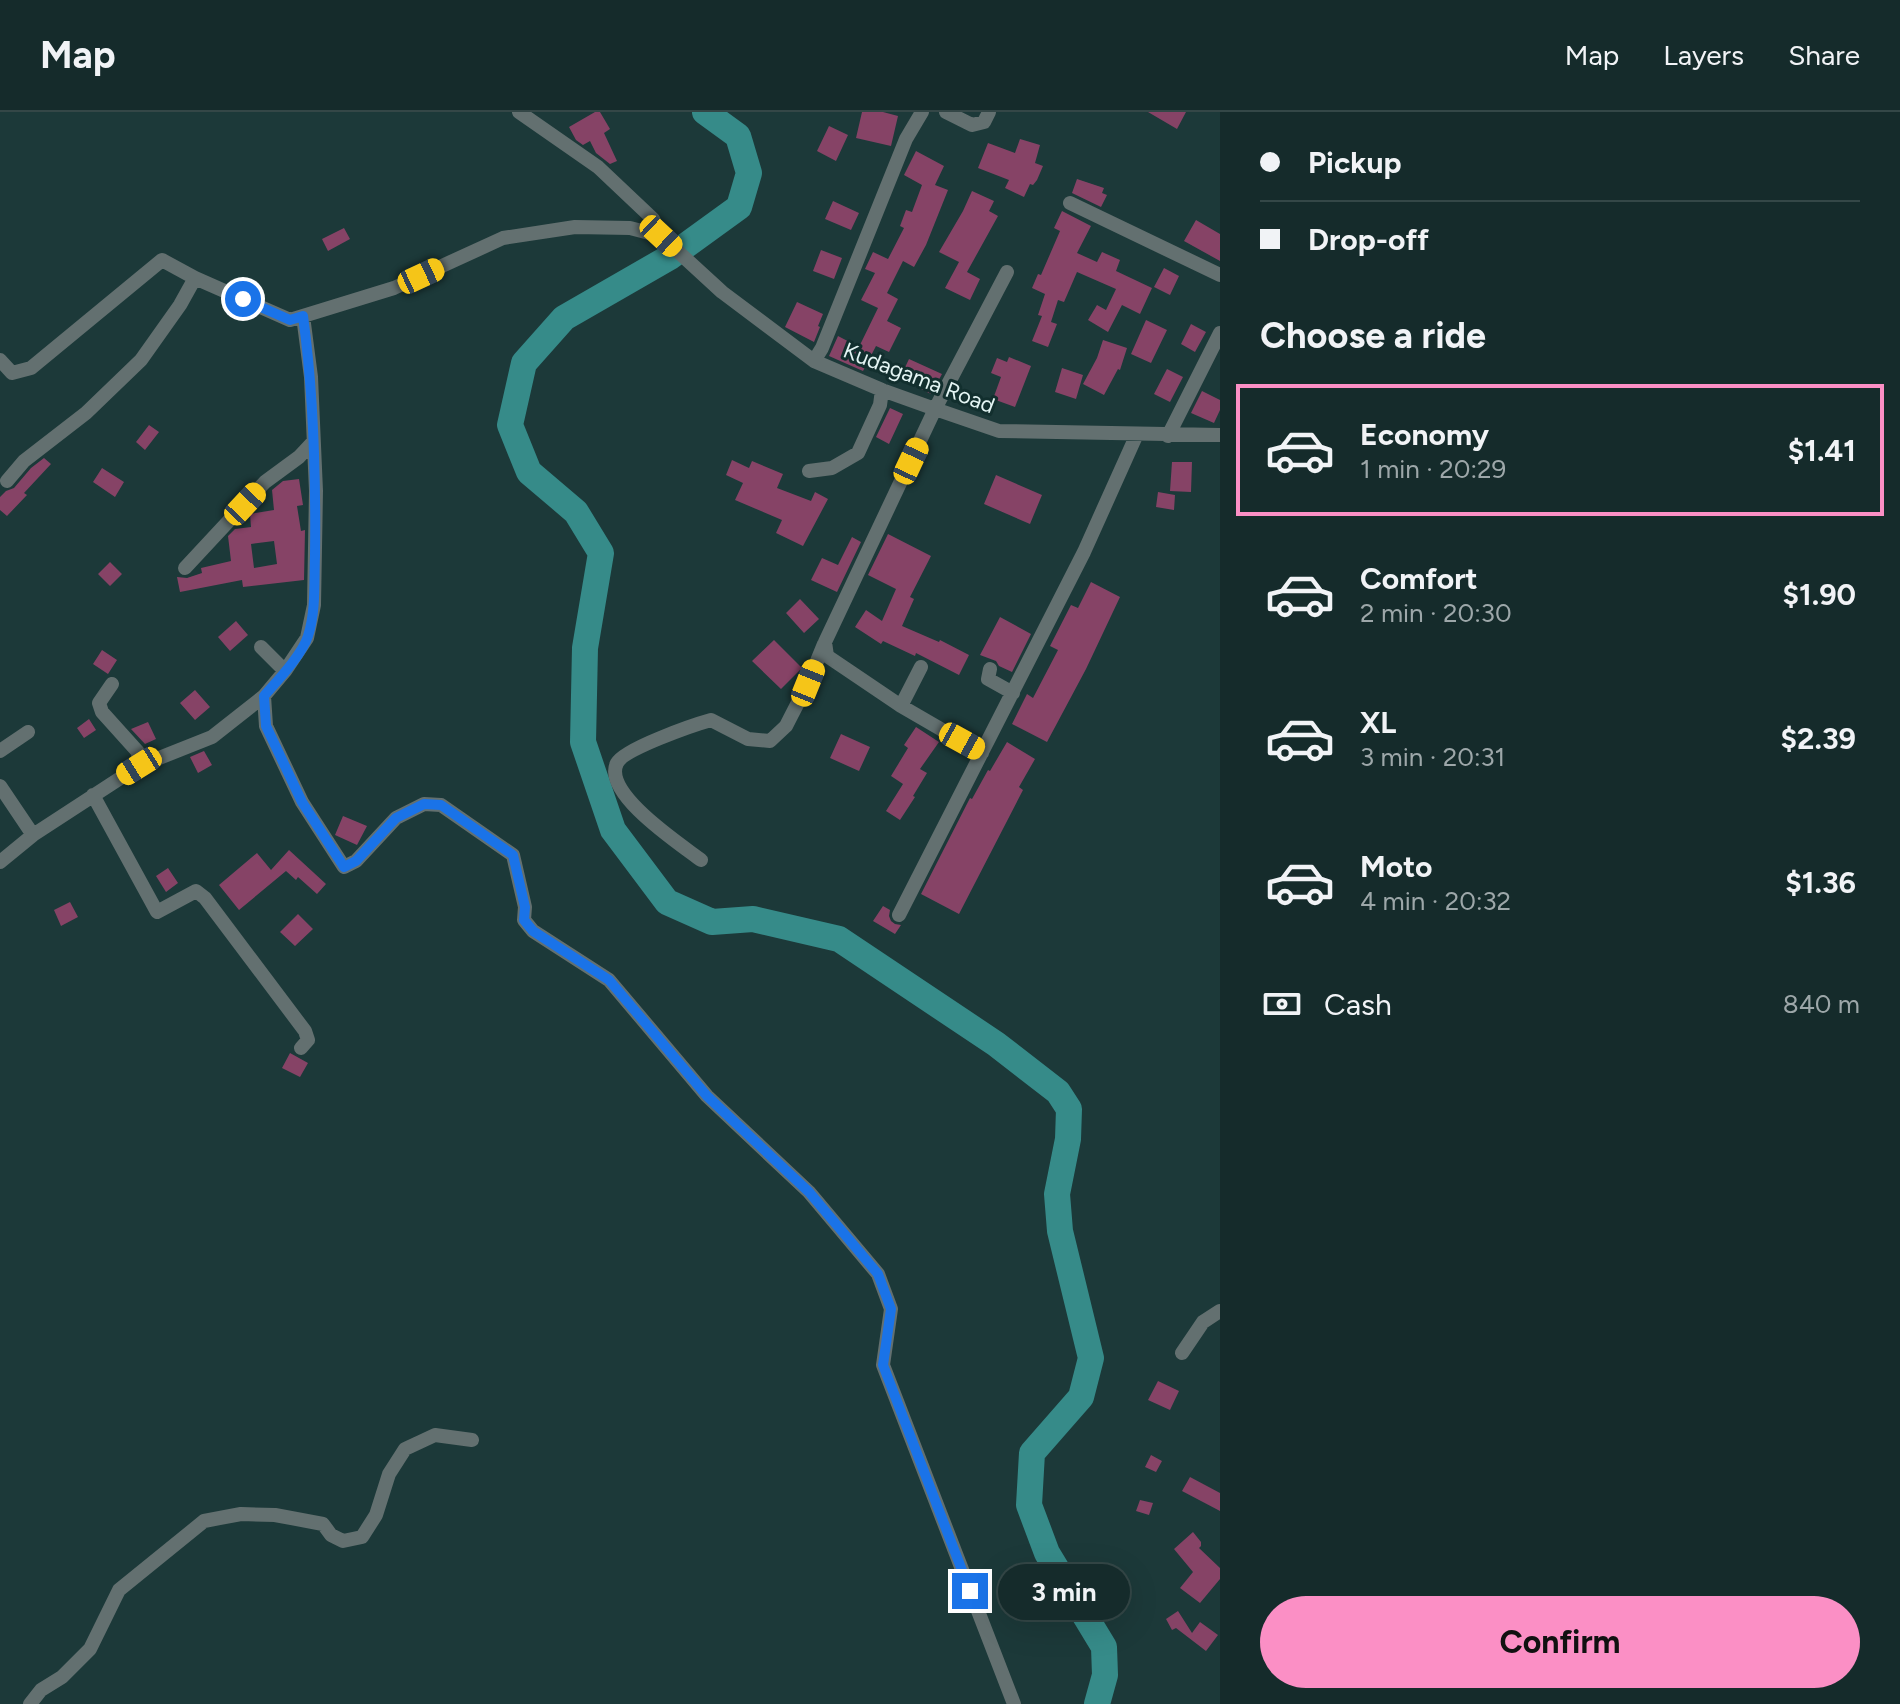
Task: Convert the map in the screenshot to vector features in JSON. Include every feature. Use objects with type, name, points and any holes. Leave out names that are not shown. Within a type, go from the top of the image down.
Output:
[{"type":"street","points":[[519,112],[598,167],[653,219],[661,236]]},
{"type":"street","points":[[814,361],[822,348],[906,139],[922,112]]},
{"type":"street","points":[[946,112],[972,125],[984,122],[989,112]]},
{"type":"street","points":[[1070,203],[1220,275]]},
{"type":"street","points":[[0,360],[6,378],[31,368],[162,260],[290,320],[394,288],[503,238],[575,227],[630,228],[661,236]]},
{"type":"street","name":"Kudagama Road","points":[[661,236],[722,292],[814,361],[935,409],[999,431],[1220,435]]},
{"type":"street","points":[[701,860],[632,805],[619,789],[615,773],[617,762],[630,751],[711,720],[748,739],[770,741],[786,726],[935,409],[1007,272]]},
{"type":"street","points":[[7,481],[24,461],[86,413],[141,360],[195,278]]},
{"type":"street","points":[[0,862],[33,835],[139,766],[212,737],[264,696],[307,638],[314,605],[316,491],[311,377],[303,316]]},
{"type":"street","points":[[1168,436],[1220,333]]},
{"type":"street","points":[[809,471],[832,468],[858,453],[880,405],[882,390]]},
{"type":"street","points":[[899,915],[1084,552],[1137,434]]},
{"type":"street","points":[[185,568],[265,482],[299,457],[313,442]]},
{"type":"street","points":[[825,642],[827,656],[901,706],[982,753]]},
{"type":"street","points":[[261,647],[285,671]]},
{"type":"street","points":[[901,706],[921,667]]},
{"type":"street","points":[[990,669],[988,679],[1013,693]]},
{"type":"street","points":[[112,684],[99,703],[102,712],[138,752],[139,766]]},
{"type":"street","points":[[264,696],[266,726],[302,802],[344,867],[356,861],[396,818],[424,804],[441,805],[513,855],[525,907],[524,920],[533,931],[609,980],[707,1096],[809,1192],[878,1274],[891,1309],[883,1365],[1014,1704]]},
{"type":"street","points":[[0,751],[28,732]]},
{"type":"street","points":[[0,786],[33,835]]},
{"type":"street","points":[[93,795],[157,912],[196,891],[205,898],[305,1031],[308,1040],[301,1048]]},
{"type":"street","points":[[1182,1353],[1203,1322],[1220,1311]]},
{"type":"street","points":[[30,1704],[41,1690],[62,1677],[90,1649],[119,1590],[204,1521],[241,1514],[275,1515],[323,1524],[331,1535],[343,1541],[362,1537],[376,1515],[389,1474],[405,1449],[435,1435],[472,1440]]},
{"type":"building","points":[[600,112],[610,129],[604,133],[617,161],[610,164],[596,153],[590,141],[583,145],[576,140],[569,127]]},
{"type":"building","points":[[862,112],[898,116],[891,146],[856,138]]},
{"type":"building","points":[[1148,112],[1186,112],[1177,129]]},
{"type":"building","points":[[829,126],[848,135],[836,161],[817,151]]},
{"type":"building","points":[[1020,139],[1040,145],[1035,163],[1043,166],[1024,197],[1005,188],[1009,180],[978,168],[988,143],[1015,153]]},
{"type":"building","points":[[916,151],[944,166],[935,185],[948,190],[914,267],[903,261],[887,293],[898,299],[887,321],[901,328],[889,352],[876,346],[863,371],[829,356],[838,336],[859,347],[878,308],[861,300],[875,273],[865,269],[873,252],[888,259],[904,228],[900,226],[906,210],[912,212],[922,185],[904,175]]},
{"type":"building","points":[[1077,179],[1104,188],[1102,193],[1107,195],[1101,207],[1072,193]]},
{"type":"building","points":[[972,191],[994,201],[989,211],[998,216],[967,272],[980,279],[970,300],[945,288],[959,262],[939,252]]},
{"type":"building","points":[[833,201],[859,213],[851,230],[825,219]]},
{"type":"building","points":[[1062,211],[1091,226],[1077,253],[1097,262],[1102,252],[1120,260],[1116,271],[1152,288],[1140,314],[1122,305],[1108,332],[1088,320],[1097,305],[1106,310],[1116,289],[1077,272],[1064,302],[1058,300],[1051,322],[1057,324],[1048,347],[1032,341],[1042,316],[1038,315],[1045,294],[1032,288],[1060,231],[1054,228]]},
{"type":"building","points":[[1196,220],[1220,234],[1220,261],[1184,241]]},
{"type":"building","points":[[344,228],[350,239],[328,251],[322,239]]},
{"type":"building","points":[[821,250],[842,258],[834,279],[813,271]]},
{"type":"building","points":[[1164,268],[1179,276],[1170,295],[1154,287]]},
{"type":"building","points":[[797,302],[823,314],[814,342],[785,327]]},
{"type":"building","points":[[1146,320],[1167,330],[1151,363],[1131,354]]},
{"type":"building","points":[[1191,324],[1206,332],[1195,352],[1181,344]]},
{"type":"building","points":[[1103,340],[1127,348],[1120,370],[1104,395],[1083,384]]},
{"type":"building","points":[[1009,357],[1031,366],[1015,407],[993,399],[1001,377],[991,373],[997,358],[1007,362]]},
{"type":"building","points":[[909,359],[942,374],[931,394],[900,378]]},
{"type":"building","points":[[1062,368],[1083,375],[1076,399],[1055,392]]},
{"type":"building","points":[[1167,369],[1183,377],[1170,402],[1154,394]]},
{"type":"building","points":[[1202,391],[1220,400],[1220,410],[1214,423],[1191,413]]},
{"type":"building","points":[[890,408],[903,414],[889,444],[876,437]]},
{"type":"building","points":[[149,425],[159,432],[145,450],[136,442]]},
{"type":"building","points":[[44,458],[51,464],[7,516],[0,510],[0,497],[14,488]]},
{"type":"building","points":[[732,460],[749,468],[752,461],[783,474],[777,488],[811,501],[815,492],[828,499],[803,546],[776,533],[782,520],[735,500],[743,483],[726,475]]},
{"type":"building","points":[[1172,462],[1192,462],[1191,492],[1170,491]]},
{"type":"building","points":[[102,468],[124,482],[115,497],[93,482]]},
{"type":"building","points":[[996,475],[1042,495],[1030,524],[984,504]]},
{"type":"building","points":[[299,479],[303,505],[297,506],[301,531],[305,530],[304,580],[243,587],[242,580],[180,592],[177,577],[187,578],[202,573],[201,568],[231,561],[228,536],[235,529],[251,527],[250,514],[274,510],[272,490],[283,481]],"holes":[[[274,541],[277,564],[254,568],[251,544]]]},
{"type":"building","points":[[1158,492],[1175,495],[1174,510],[1156,507]]},
{"type":"building","points":[[888,534],[931,556],[910,597],[914,599],[902,626],[969,655],[959,675],[916,653],[915,656],[883,641],[881,644],[855,627],[866,610],[882,621],[896,589],[868,575]]},
{"type":"building","points":[[852,537],[861,542],[837,592],[811,580],[822,558],[838,565]]},
{"type":"building","points":[[110,562],[122,574],[110,586],[98,574]]},
{"type":"building","points":[[1091,582],[1120,597],[1047,742],[1012,724],[1027,694],[1033,698],[1058,650],[1050,646],[1071,605],[1078,608]]},
{"type":"building","points":[[800,599],[819,619],[804,633],[786,613]]},
{"type":"building","points":[[1000,617],[1031,634],[1012,672],[980,655]]},
{"type":"building","points":[[236,621],[248,635],[230,651],[218,637]]},
{"type":"building","points":[[774,640],[802,668],[781,689],[752,661]]},
{"type":"building","points":[[102,650],[117,660],[108,674],[93,664]]},
{"type":"building","points":[[195,690],[210,707],[195,720],[180,703]]},
{"type":"building","points":[[89,719],[96,730],[84,738],[77,728]]},
{"type":"building","points":[[148,722],[156,739],[145,744],[131,729]]},
{"type":"building","points":[[916,727],[939,742],[920,769],[927,773],[900,820],[886,811],[903,784],[891,776],[908,748],[904,745]]},
{"type":"building","points":[[841,734],[870,747],[859,771],[830,758]]},
{"type":"building","points":[[1007,742],[1035,759],[1019,787],[1023,790],[959,914],[921,894],[970,798]]},
{"type":"building","points":[[204,751],[212,765],[198,773],[190,757]]},
{"type":"building","points":[[343,816],[367,826],[357,845],[335,835]]},
{"type":"building","points":[[289,850],[326,884],[317,894],[286,871],[239,910],[219,885],[257,853],[271,870]]},
{"type":"building","points":[[168,868],[178,883],[166,892],[156,876]]},
{"type":"building","points":[[70,902],[78,917],[61,926],[54,910]]},
{"type":"building","points":[[883,906],[890,910],[891,921],[901,925],[895,934],[873,921]]},
{"type":"building","points":[[298,914],[313,929],[295,946],[280,932]]},
{"type":"building","points":[[290,1053],[308,1063],[300,1077],[282,1068]]},
{"type":"building","points":[[1158,1381],[1179,1391],[1170,1410],[1148,1400]]},
{"type":"building","points":[[1151,1455],[1162,1461],[1156,1472],[1145,1467]]},
{"type":"building","points":[[1190,1477],[1220,1493],[1220,1511],[1182,1491]]},
{"type":"building","points":[[1140,1500],[1153,1503],[1149,1515],[1136,1511]]},
{"type":"building","points":[[1193,1532],[1201,1542],[1199,1548],[1220,1568],[1220,1579],[1200,1603],[1180,1588],[1193,1572],[1174,1549]]},
{"type":"building","points":[[1178,1611],[1192,1633],[1200,1622],[1218,1635],[1206,1651],[1176,1628],[1172,1630],[1166,1619]]},
{"type":"waterway","points":[[705,112],[738,136],[749,173],[739,207],[670,257],[564,318],[524,363],[510,425],[529,472],[576,512],[601,553],[585,648],[583,742],[613,830],[667,902],[712,922],[753,919],[839,939],[996,1044],[1058,1092],[1069,1109],[1068,1139],[1057,1194],[1060,1231],[1091,1358],[1081,1397],[1032,1453],[1029,1505],[1047,1553],[1104,1647],[1105,1675],[1097,1704]]},
{"type":"route","points":[[243,299],[290,320],[303,316],[311,377],[316,491],[314,605],[307,638],[264,696],[266,726],[302,802],[344,867],[356,861],[396,818],[424,804],[441,805],[513,855],[525,907],[524,920],[533,931],[609,980],[707,1096],[809,1192],[878,1274],[891,1309],[883,1365],[970,1591]]}]
